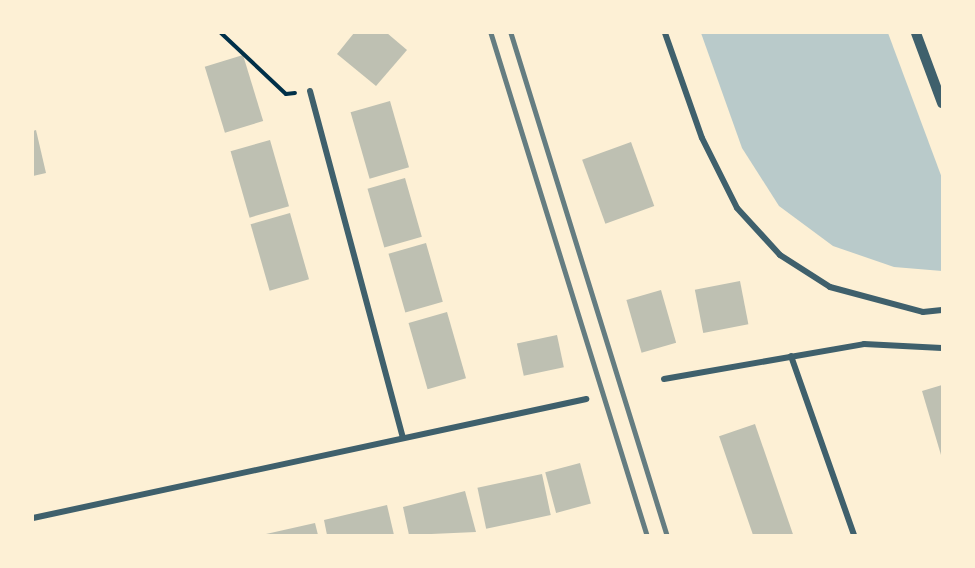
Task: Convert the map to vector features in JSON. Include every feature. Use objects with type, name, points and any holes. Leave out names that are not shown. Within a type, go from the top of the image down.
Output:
[{"type":"street","points":[[665,33],[702,138],[737,208],[780,255],[830,287],[923,312],[942,310]]},
{"type":"street","points":[[916,33],[942,103]]},
{"type":"street","points":[[310,91],[403,438]]},
{"type":"street","points":[[664,379],[864,344],[942,348]]},
{"type":"street","points":[[791,356],[854,535]]},
{"type":"street","points":[[33,517],[586,399]]},
{"type":"path","points":[[221,33],[286,94],[310,91]]},
{"type":"shaded area","points":[[701,33],[888,33],[942,178],[942,271],[894,267],[833,246],[779,206],[742,148]]},
{"type":"building","points":[[354,33],[387,33],[407,50],[376,86],[337,54]]},
{"type":"building","points":[[243,55],[263,121],[225,133],[205,67]]},
{"type":"building","points":[[390,101],[409,167],[370,179],[351,112]]},
{"type":"building","points":[[36,130],[46,173],[33,176],[33,131]]},
{"type":"building","points":[[270,140],[289,206],[250,218],[231,151]]},
{"type":"building","points":[[631,142],[654,206],[605,224],[582,160]]},
{"type":"building","points":[[405,178],[422,237],[384,247],[368,189]]},
{"type":"building","points":[[290,213],[309,279],[270,291],[251,224]]},
{"type":"building","points":[[426,243],[443,302],[405,312],[389,254]]},
{"type":"building","points":[[740,281],[748,324],[703,333],[695,290]]},
{"type":"building","points":[[661,290],[676,343],[642,353],[626,300]]},
{"type":"building","points":[[447,312],[466,378],[428,389],[409,323]]},
{"type":"building","points":[[557,335],[564,367],[524,376],[517,344]]},
{"type":"building","points":[[942,385],[942,455],[941,455],[922,391]]},
{"type":"building","points":[[755,424],[793,535],[753,535],[719,436]]},
{"type":"building","points":[[580,463],[591,504],[556,513],[545,472]]},
{"type":"building","points":[[542,474],[551,515],[486,529],[477,488]]},
{"type":"building","points":[[465,491],[476,532],[409,535],[403,507]]},
{"type":"building","points":[[387,505],[394,535],[327,535],[324,520]]},
{"type":"building","points":[[315,523],[318,535],[266,535],[266,534]]},
{"type":"railway","points":[[491,33],[647,535]]},
{"type":"railway","points":[[511,33],[667,535]]}]
